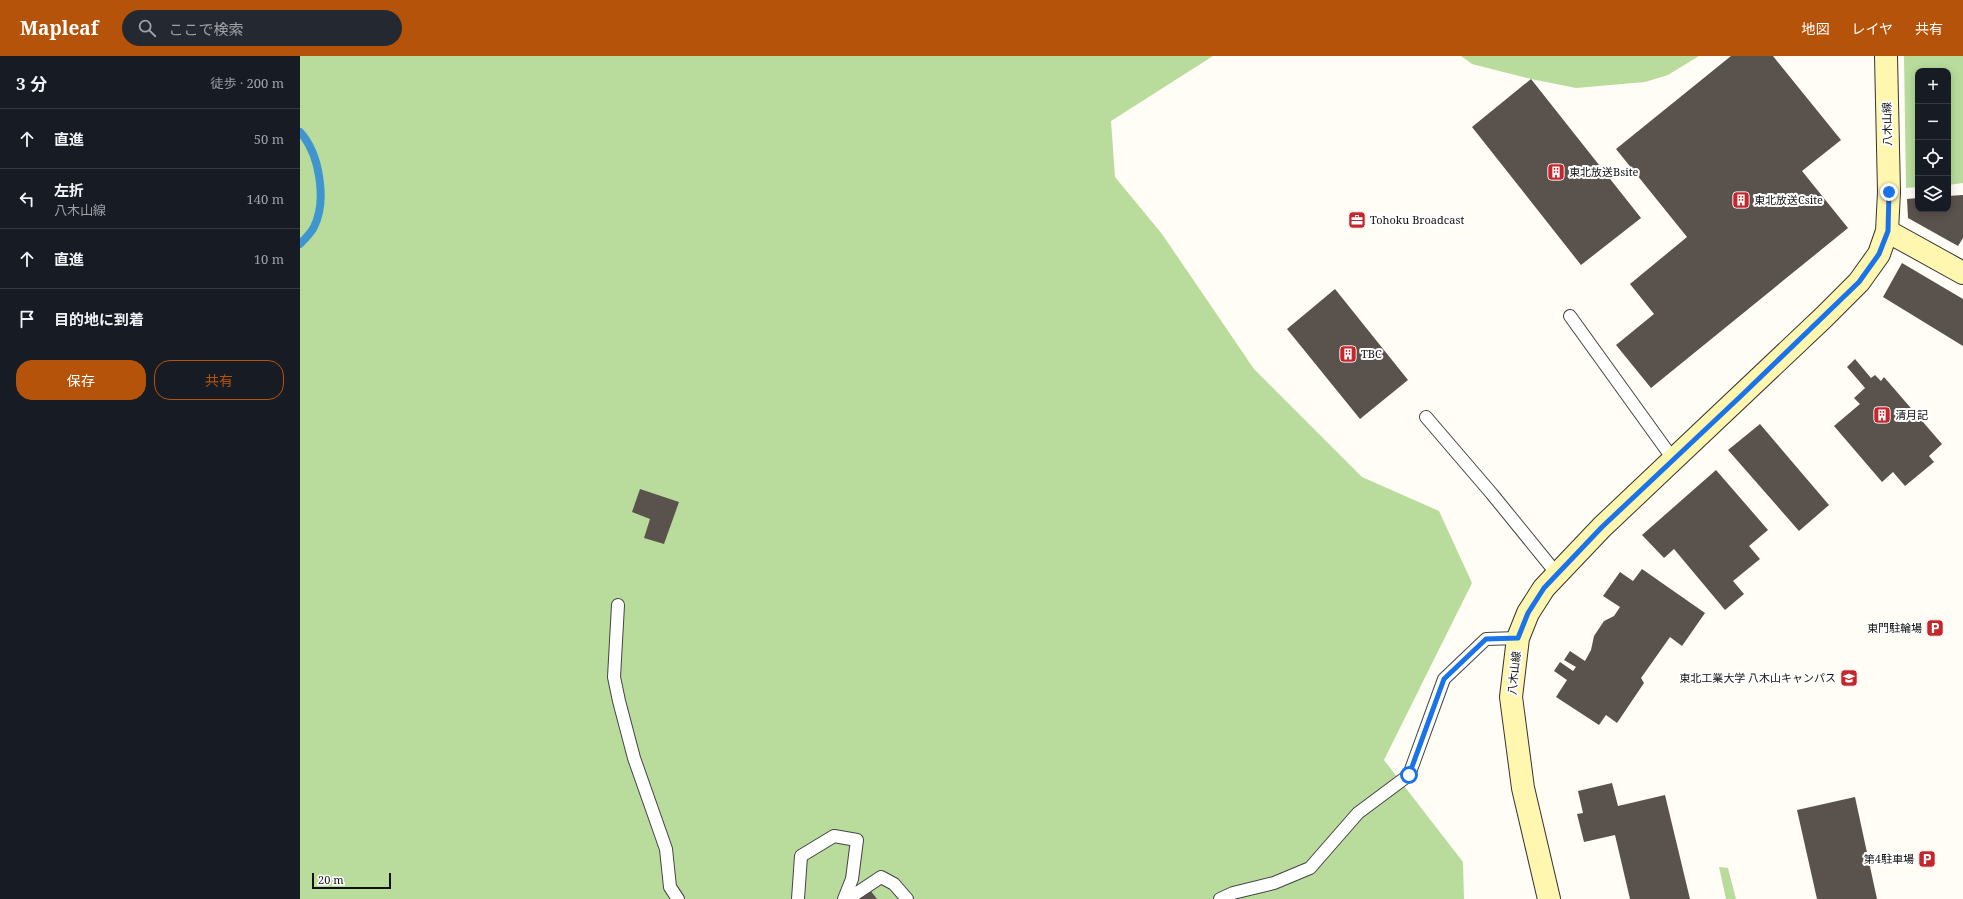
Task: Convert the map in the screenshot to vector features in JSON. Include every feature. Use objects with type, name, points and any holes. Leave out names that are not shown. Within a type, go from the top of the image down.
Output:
[{"type":"street","name":"八木山線","points":[[1549,899],[1523,788],[1516,741],[1511,697],[1518,638],[1528,613],[1544,588],[1557,574],[1602,527],[1859,282],[1879,254],[1888,231],[1889,192],[1886,56]]},
{"type":"street","points":[[1888,231],[1963,273]]},
{"type":"lane","points":[[1570,316],[1674,459]]},
{"type":"lane","points":[[1426,418],[1492,494],[1557,574]]},
{"type":"lane","points":[[618,605],[614,677],[618,701],[634,758],[666,849],[670,887],[678,899]]},
{"type":"lane","points":[[1220,899],[1233,893],[1274,883],[1310,868],[1358,813],[1409,775],[1444,679],[1486,639],[1518,638]]},
{"type":"lane","points":[[798,899],[801,856],[834,836],[856,840],[852,879],[844,899]]},
{"type":"lane","points":[[848,899],[881,877],[894,884],[907,899]]},
{"type":"green space","points":[[300,56],[1213,56],[1111,121],[1115,177],[1162,234],[1254,369],[1362,477],[1439,511],[1472,583],[1384,760],[1463,862],[1464,899],[300,899]]},
{"type":"green space","points":[[1461,56],[1699,56],[1668,75],[1645,82],[1576,88],[1531,79],[1472,64]]},
{"type":"green space","points":[[1904,56],[1963,56],[1963,183],[1951,185],[1951,68],[1915,68],[1915,187],[1906,188]]},
{"type":"green space","points":[[1719,867],[1728,868],[1736,899],[1726,899]]},
{"type":"building","name":"東北放送Csite","points":[[1731,56],[1773,56],[1841,140],[1802,171],[1848,228],[1651,388],[1616,345],[1654,314],[1630,284],[1687,237],[1616,149]]},
{"type":"building","name":"東北放送Bsite","points":[[1531,79],[1641,218],[1581,265],[1472,127]]},
{"type":"building","points":[[1963,195],[1963,238],[1958,246],[1908,218],[1907,199],[1915,198],[1915,212],[1951,212],[1951,196]]},
{"type":"building","points":[[1902,263],[1963,299],[1963,346],[1883,297]]},
{"type":"building","name":"TBC","points":[[1335,289],[1408,380],[1360,419],[1287,329]]},
{"type":"building","name":"清月記","points":[[1855,359],[1871,378],[1875,375],[1881,381],[1884,377],[1942,444],[1929,456],[1934,462],[1905,486],[1893,472],[1882,482],[1834,426],[1860,404],[1854,398],[1865,388],[1847,367]]},
{"type":"building","points":[[1760,424],[1829,505],[1799,531],[1728,450]]},
{"type":"building","points":[[1716,470],[1768,530],[1749,546],[1760,559],[1733,581],[1744,594],[1725,610],[1674,549],[1664,558],[1642,535]]},
{"type":"building","points":[[640,489],[679,502],[664,544],[644,538],[650,519],[632,512]]},
{"type":"building","points":[[1642,569],[1705,613],[1682,646],[1670,637],[1641,678],[1644,683],[1617,723],[1606,715],[1599,725],[1556,697],[1567,680],[1554,671],[1560,662],[1573,671],[1576,667],[1564,660],[1570,651],[1585,661],[1591,650],[1594,636],[1604,621],[1614,616],[1620,607],[1603,596],[1620,572],[1633,581]]},
{"type":"building","points":[[1612,783],[1618,806],[1665,795],[1690,899],[1630,899],[1615,835],[1584,842],[1577,814],[1583,813],[1578,791]]},
{"type":"building","points":[[1855,797],[1877,899],[1817,899],[1797,810]]},
{"type":"building","points":[[870,890],[877,899],[859,899]]},
{"type":"waterway","points":[[300,132],[307,141],[317,165],[321,191],[318,216],[314,227],[310,234],[300,244]]},
{"type":"place","name":"東北放送Bsite","points":[[1556,172]]},
{"type":"place","name":"東北放送Csite","points":[[1741,200]]},
{"type":"place","name":"Tohoku Broadcast","points":[[1357,220]]},
{"type":"place","name":"TBC","points":[[1348,354]]},
{"type":"place","name":"清月記","points":[[1882,415]]},
{"type":"place","name":"東門駐輪場","points":[[1935,628]]},
{"type":"place","name":"東北工業大学 八木山キャンパス","points":[[1849,678]]},
{"type":"place","name":"第4駐車場","points":[[1927,859]]},
{"type":"route","points":[[1409,775],[1444,679],[1486,639],[1518,638],[1528,613],[1544,588],[1602,527],[1859,282],[1879,254],[1888,231],[1889,192]]}]
